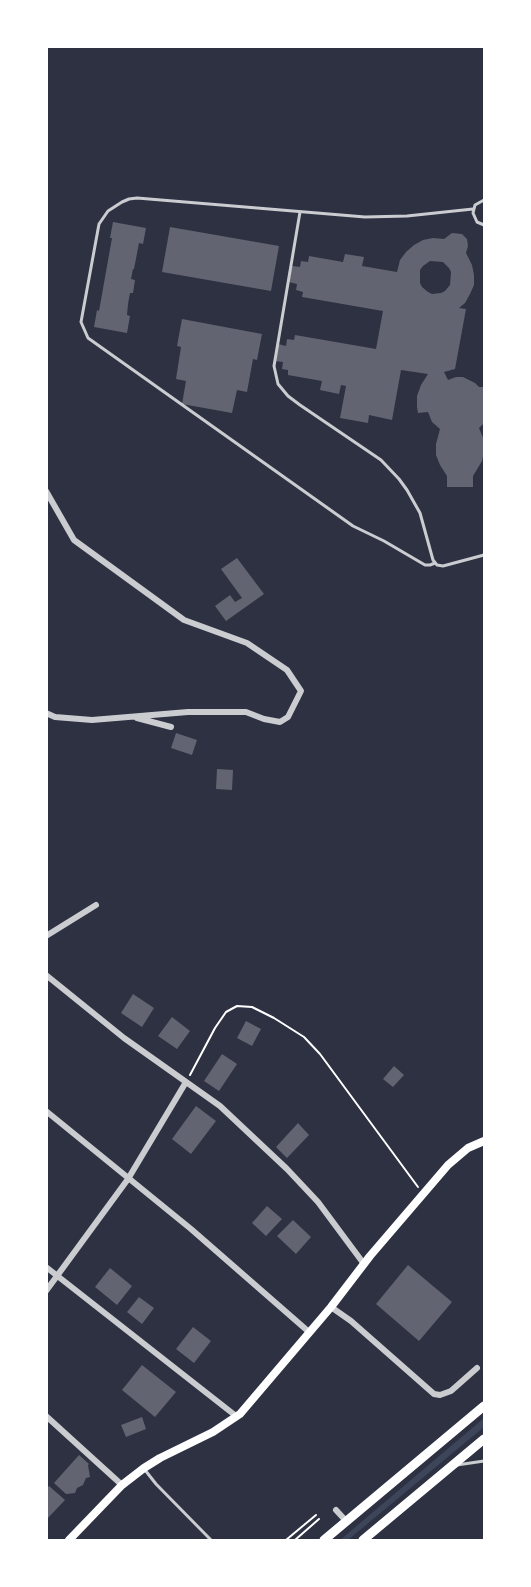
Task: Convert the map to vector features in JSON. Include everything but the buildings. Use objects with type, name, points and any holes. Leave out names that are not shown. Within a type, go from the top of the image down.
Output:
[{"type":"main road","points":[[69,1540],[122,1485],[144,1468],[213,1432],[240,1414],[423,1193],[458,1156],[484,1141]]},
{"type":"main road","points":[[324,1540],[484,1406]]},
{"type":"main road","points":[[363,1540],[484,1439]]},
{"type":"street","points":[[46,491],[74,540],[184,620],[248,644],[287,669],[301,691],[288,717],[280,722],[246,712],[188,712],[92,720],[55,717],[46,713]]},
{"type":"street","points":[[128,717],[149,720],[171,727]]},
{"type":"street","points":[[46,936],[96,905]]},
{"type":"street","points":[[46,975],[165,1069],[220,1106],[287,1169],[318,1202],[364,1264]]},
{"type":"street","points":[[46,1291],[128,1179],[186,1082]]},
{"type":"street","points":[[46,1111],[190,1229],[309,1332]]},
{"type":"street","points":[[46,1267],[236,1416]]},
{"type":"street","points":[[331,1306],[434,1394],[440,1395],[451,1391],[477,1368]]},
{"type":"street","points":[[46,1416],[122,1485]]},
{"type":"street","points":[[336,1510],[347,1522]]},
{"type":"lane","points":[[484,200],[473,209],[388,217],[343,216],[137,198],[122,202],[108,211],[99,224],[81,322],[88,338],[353,526],[425,565],[435,563],[443,566],[484,555]]},
{"type":"lane","points":[[473,209],[474,218],[484,225]]},
{"type":"lane","points":[[300,212],[274,366],[276,378],[288,396],[371,452],[395,474],[420,513],[435,563]]},
{"type":"lane","points":[[452,1466],[484,1461]]},
{"type":"lane","points":[[144,1468],[156,1484],[211,1540]]},
{"type":"path","points":[[186,1082],[226,1012],[237,1006],[252,1006],[304,1037],[320,1054],[423,1193]]},
{"type":"path","points":[[286,1540],[316,1515]]},
{"type":"path","points":[[295,1540],[319,1519]]},
{"type":"shaded area","points":[[484,1418],[484,1427],[348,1540],[340,1540]]}]
